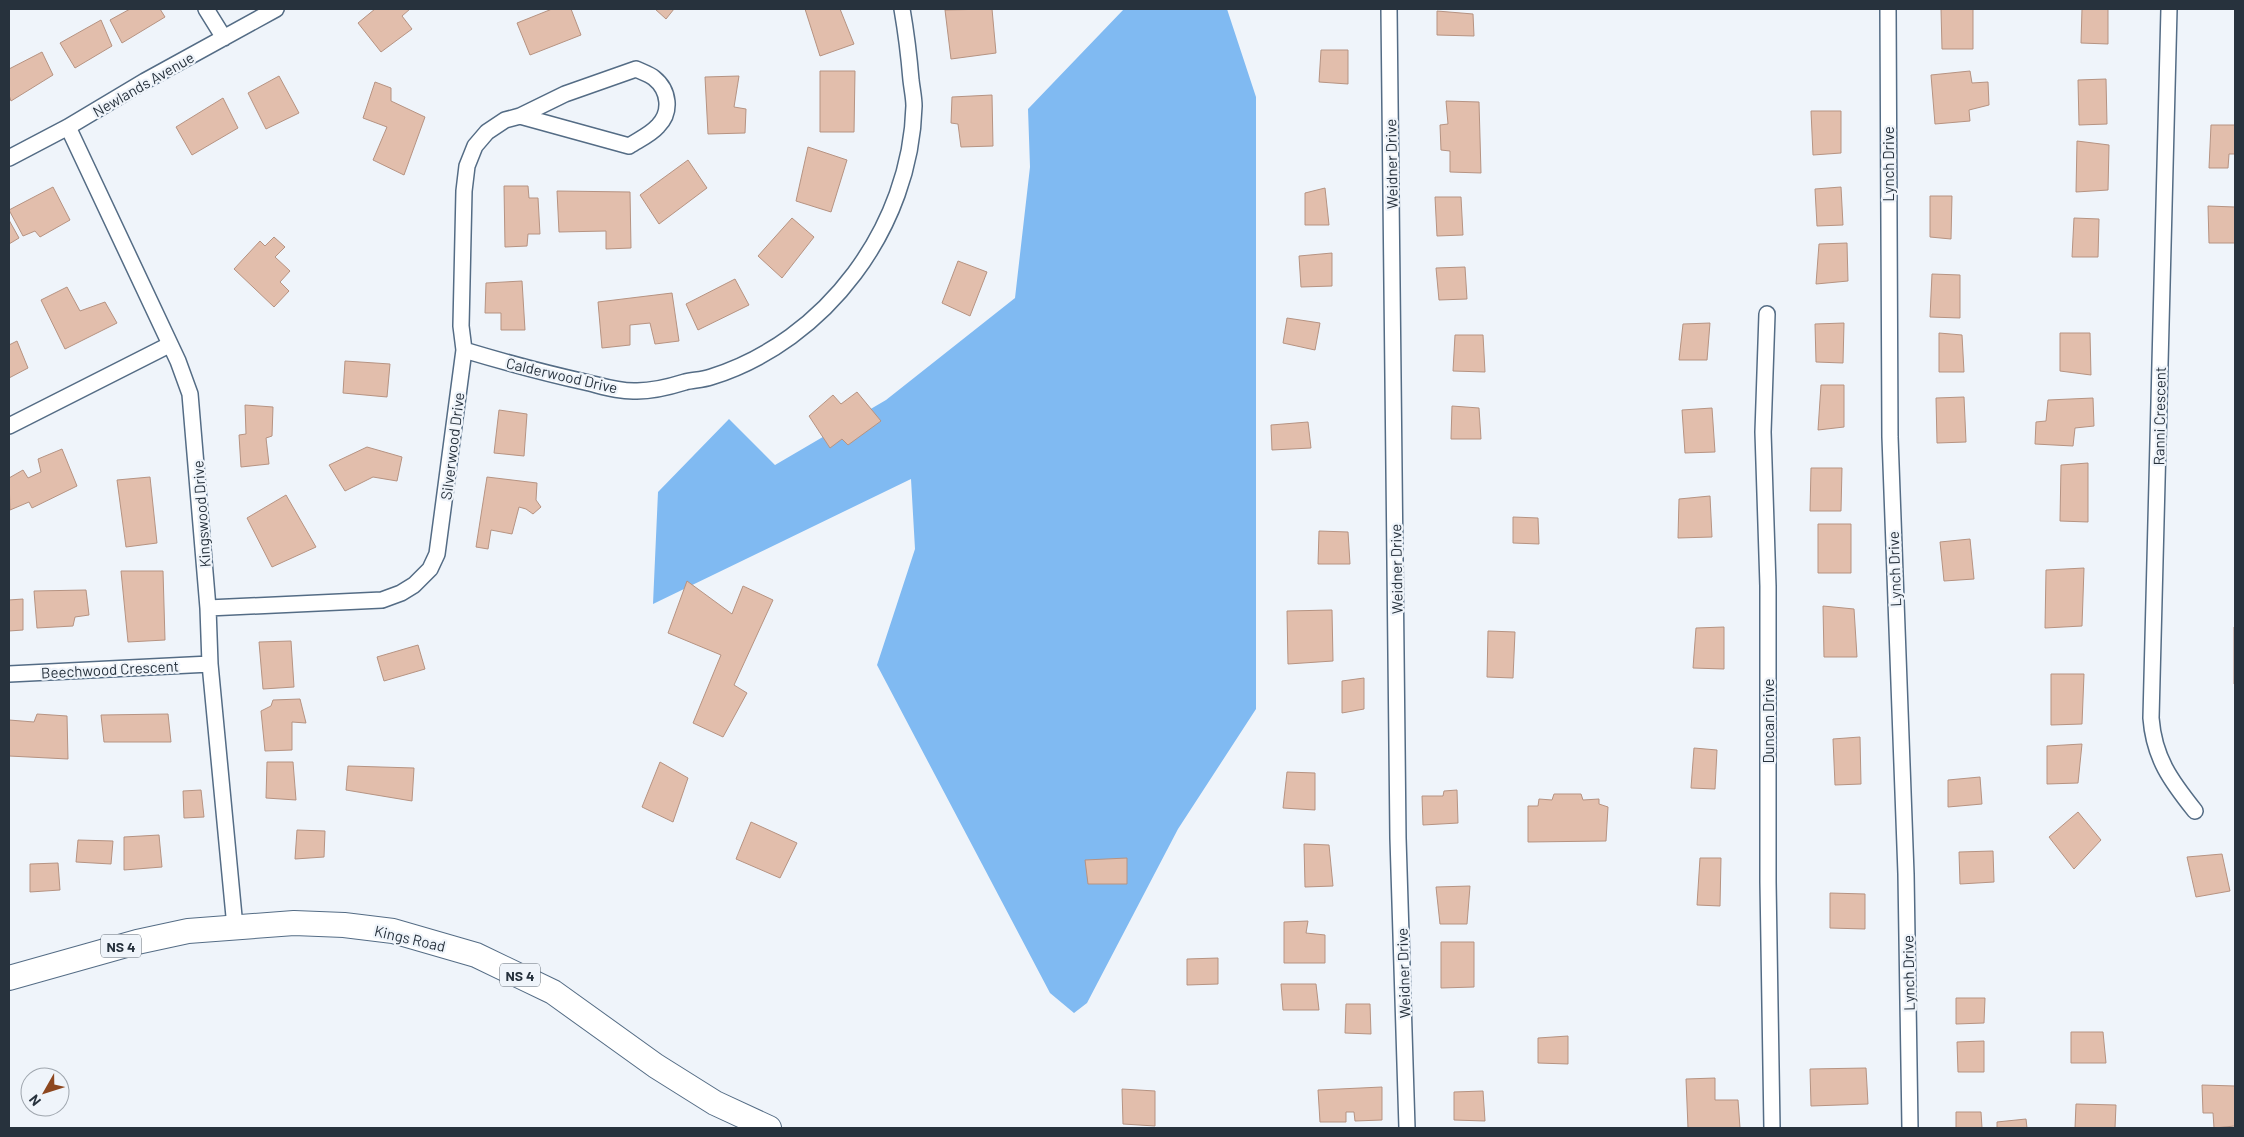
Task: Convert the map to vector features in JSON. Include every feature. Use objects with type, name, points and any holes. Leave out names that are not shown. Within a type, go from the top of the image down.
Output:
[{"type":"main road","name":"Kings Road","points":[[9,978],[137,942],[188,931],[294,923],[393,931],[476,956],[553,992],[656,1066],[715,1103],[769,1128]]},
{"type":"street","points":[[206,9],[224,38]]},
{"type":"street","name":"Newlands Avenue","points":[[9,158],[68,127],[145,81],[276,9]]},
{"type":"street","name":"Calderwood Drive","points":[[464,350],[606,388],[635,391],[656,390],[710,378],[755,358],[798,331],[824,308],[852,278],[885,225],[904,169],[914,105],[902,9]]},
{"type":"street","name":"Weidner Drive","points":[[1389,9],[1398,838],[1408,1128]]},
{"type":"street","name":"Lynch Drive","points":[[1888,9],[1890,437],[1906,874],[1910,1128]]},
{"type":"street","name":"Ranni Crescent","points":[[2169,9],[2151,718],[2156,748],[2169,779],[2194,811]]},
{"type":"street","name":"Silverwood Drive","points":[[208,608],[382,600],[408,590],[426,573],[437,554],[443,520],[450,450],[464,350],[460,326],[464,191],[468,166],[475,146],[487,132],[505,120],[520,116],[565,94],[636,69],[654,78],[667,94],[668,100],[664,119],[638,143],[629,146],[520,116]]},
{"type":"street","name":"Kingswood Drive","points":[[68,127],[178,361],[190,394],[208,608],[210,664],[235,927]]},
{"type":"street","name":"Duncan Drive","points":[[1768,314],[1763,432],[1768,586],[1768,882],[1772,1128]]},
{"type":"street","points":[[9,426],[169,345]]},
{"type":"street","name":"Beechwood Crescent","points":[[9,674],[210,664]]},
{"type":"shaded area","points":[[1124,9],[1227,9],[1256,97],[1256,709],[1178,829],[1087,1003],[1074,1013],[1050,993],[877,665],[915,549],[911,479],[653,604],[658,492],[729,419],[775,465],[886,400],[1015,298],[1030,167],[1028,109]]},
{"type":"building","points":[[130,9],[160,9],[165,17],[122,43],[110,20]]},
{"type":"building","points":[[375,9],[410,9],[402,16],[412,29],[381,52],[358,23]]},
{"type":"building","points":[[552,9],[571,9],[581,35],[530,55],[517,23]]},
{"type":"building","points":[[655,9],[674,9],[666,19]]},
{"type":"building","points":[[805,9],[840,9],[854,44],[820,56]]},
{"type":"building","points":[[992,9],[996,53],[951,59],[945,10]]},
{"type":"building","points":[[1941,9],[1973,9],[1973,49],[1942,49]]},
{"type":"building","points":[[2082,9],[2108,9],[2108,44],[2081,43]]},
{"type":"building","points":[[1437,11],[1473,14],[1474,36],[1437,35]]},
{"type":"building","points":[[101,20],[112,46],[75,68],[60,43]]},
{"type":"building","points":[[1321,50],[1348,50],[1348,84],[1319,82]]},
{"type":"building","points":[[42,52],[53,75],[11,101],[9,95],[9,69]]},
{"type":"building","points":[[820,71],[855,71],[854,132],[820,132]]},
{"type":"building","points":[[1970,71],[1972,83],[1988,82],[1989,105],[1969,110],[1970,121],[1935,124],[1931,75]]},
{"type":"building","points":[[279,76],[299,113],[266,129],[248,93]]},
{"type":"building","points":[[739,76],[734,107],[746,109],[745,133],[708,134],[705,77]]},
{"type":"building","points":[[2106,79],[2107,124],[2079,125],[2078,80]]},
{"type":"building","points":[[375,82],[391,88],[391,101],[425,117],[404,175],[373,160],[387,127],[363,118]]},
{"type":"building","points":[[992,95],[993,146],[961,147],[958,124],[951,123],[952,97]]},
{"type":"building","points":[[223,98],[238,128],[192,155],[176,127]]},
{"type":"building","points":[[1446,101],[1479,102],[1481,173],[1450,172],[1450,151],[1441,150],[1440,125],[1448,124]]},
{"type":"building","points":[[1811,111],[1841,111],[1841,153],[1813,155]]},
{"type":"building","points":[[2211,125],[2235,125],[2235,154],[2229,154],[2228,168],[2209,168]]},
{"type":"building","points":[[2077,141],[2109,145],[2108,190],[2076,192]]},
{"type":"building","points":[[808,147],[847,160],[831,212],[796,201]]},
{"type":"building","points":[[688,160],[707,188],[659,224],[640,195]]},
{"type":"building","points":[[504,186],[528,186],[529,198],[538,198],[540,234],[528,234],[527,246],[505,247]]},
{"type":"building","points":[[53,187],[70,220],[40,237],[35,231],[23,236],[9,210]]},
{"type":"building","points":[[1841,187],[1843,225],[1817,226],[1815,189]]},
{"type":"building","points":[[1325,188],[1329,225],[1305,225],[1305,193]]},
{"type":"building","points":[[557,191],[630,192],[631,248],[606,249],[606,231],[559,232]]},
{"type":"building","points":[[1930,196],[1952,196],[1951,239],[1930,237]]},
{"type":"building","points":[[1435,197],[1461,197],[1463,235],[1437,236]]},
{"type":"building","points":[[2208,206],[2235,207],[2235,243],[2209,243]]},
{"type":"building","points":[[792,218],[814,237],[782,278],[758,256]]},
{"type":"building","points":[[2074,218],[2099,219],[2098,257],[2072,257]]},
{"type":"building","points":[[9,220],[19,238],[9,244]]},
{"type":"building","points":[[274,237],[285,247],[275,257],[290,271],[280,282],[289,291],[274,307],[234,269],[260,241],[265,246]]},
{"type":"building","points":[[1847,243],[1848,281],[1816,284],[1819,244]]},
{"type":"building","points":[[1332,253],[1332,286],[1301,287],[1299,256]]},
{"type":"building","points":[[958,261],[987,272],[970,316],[942,303]]},
{"type":"building","points":[[1465,267],[1467,299],[1439,300],[1436,268]]},
{"type":"building","points":[[1932,274],[1960,275],[1960,318],[1930,317]]},
{"type":"building","points":[[735,279],[749,305],[698,330],[686,304]]},
{"type":"building","points":[[522,281],[525,330],[501,330],[501,313],[485,313],[486,283]]},
{"type":"building","points":[[67,287],[80,311],[105,302],[117,323],[65,349],[41,300]]},
{"type":"building","points":[[672,293],[679,341],[655,344],[650,323],[630,325],[630,345],[602,348],[598,302]]},
{"type":"building","points":[[1287,318],[1320,323],[1315,350],[1283,343]]},
{"type":"building","points":[[1710,323],[1707,360],[1679,360],[1683,324]]},
{"type":"building","points":[[1844,323],[1843,363],[1816,362],[1815,324]]},
{"type":"building","points":[[1939,333],[1962,335],[1964,372],[1939,372]]},
{"type":"building","points":[[2060,333],[2090,333],[2091,375],[2060,371]]},
{"type":"building","points":[[1455,335],[1483,335],[1485,372],[1453,371]]},
{"type":"building","points":[[17,341],[28,368],[9,378],[9,345]]},
{"type":"building","points":[[345,361],[390,364],[387,397],[343,393]]},
{"type":"building","points":[[1821,385],[1844,385],[1844,427],[1818,430]]},
{"type":"building","points":[[857,392],[881,421],[848,445],[842,439],[830,448],[809,416],[833,395],[841,404]]},
{"type":"building","points":[[1964,397],[1966,442],[1937,443],[1936,398]]},
{"type":"building","points":[[2093,398],[2094,426],[2075,428],[2073,446],[2035,444],[2036,422],[2046,421],[2048,400]]},
{"type":"building","points":[[245,405],[273,407],[272,436],[266,438],[269,464],[241,467],[239,435],[246,434]]},
{"type":"building","points":[[1452,406],[1479,408],[1481,439],[1451,439]]},
{"type":"building","points":[[1712,408],[1715,452],[1685,453],[1682,410]]},
{"type":"building","points":[[499,410],[527,414],[524,456],[494,453]]},
{"type":"building","points":[[1308,422],[1311,448],[1272,450],[1271,425]]},
{"type":"building","points":[[367,447],[402,457],[397,481],[373,477],[345,491],[329,465]]},
{"type":"building","points":[[62,449],[77,486],[32,508],[29,502],[10,510],[9,478],[23,470],[28,478],[41,472],[38,459]]},
{"type":"building","points":[[2088,463],[2088,522],[2060,521],[2061,465]]},
{"type":"building","points":[[1811,468],[1842,468],[1841,511],[1810,511]]},
{"type":"building","points":[[150,477],[157,543],[126,547],[117,480]]},
{"type":"building","points":[[487,477],[537,483],[536,500],[541,507],[533,514],[519,507],[512,534],[491,530],[488,549],[476,547]]},
{"type":"building","points":[[286,495],[316,547],[272,567],[247,518]]},
{"type":"building","points":[[1710,496],[1712,537],[1678,538],[1679,499]]},
{"type":"building","points":[[1513,517],[1538,518],[1539,544],[1513,543]]},
{"type":"building","points":[[1818,524],[1851,524],[1851,573],[1818,573]]},
{"type":"building","points":[[1319,531],[1348,532],[1350,564],[1318,564]]},
{"type":"building","points":[[1970,539],[1974,579],[1944,581],[1940,542]]},
{"type":"building","points":[[2084,568],[2082,626],[2045,628],[2046,570]]},
{"type":"building","points":[[121,571],[163,571],[165,640],[128,642]]},
{"type":"building","points":[[687,581],[732,614],[743,586],[773,600],[734,685],[747,693],[723,737],[693,723],[721,655],[668,633]]},
{"type":"building","points":[[86,590],[89,615],[75,617],[73,626],[37,628],[34,591]]},
{"type":"building","points":[[23,599],[23,630],[9,631],[9,600]]},
{"type":"building","points":[[1823,606],[1854,609],[1857,657],[1824,657]]},
{"type":"building","points":[[1332,610],[1333,661],[1288,664],[1287,611]]},
{"type":"building","points":[[1724,627],[1724,669],[1693,668],[1696,628]]},
{"type":"building","points":[[2235,627],[2235,684],[2234,684]]},
{"type":"building","points":[[1488,631],[1515,632],[1513,678],[1487,677]]},
{"type":"building","points":[[291,641],[294,687],[263,689],[259,642]]},
{"type":"building","points":[[418,645],[425,669],[384,681],[377,657]]},
{"type":"building","points":[[2051,674],[2084,674],[2082,724],[2051,725]]},
{"type":"building","points":[[1364,678],[1364,709],[1342,713],[1342,681]]},
{"type":"building","points":[[300,699],[306,723],[292,722],[292,750],[265,751],[261,711],[271,706],[273,700]]},
{"type":"building","points":[[37,714],[67,716],[68,759],[9,756],[9,720],[34,722]]},
{"type":"building","points":[[168,714],[171,742],[104,742],[101,715]]},
{"type":"building","points":[[1860,737],[1861,784],[1835,785],[1833,739]]},
{"type":"building","points":[[2082,744],[2078,783],[2047,784],[2047,746]]},
{"type":"building","points":[[1694,748],[1717,750],[1715,789],[1691,788]]},
{"type":"building","points":[[267,762],[293,762],[296,800],[266,798]]},
{"type":"building","points":[[660,762],[688,778],[673,822],[642,807]]},
{"type":"building","points":[[348,766],[414,768],[412,801],[346,790]]},
{"type":"building","points":[[1287,772],[1315,773],[1315,810],[1283,808]]},
{"type":"building","points":[[1980,777],[1982,804],[1948,807],[1948,780]]},
{"type":"building","points":[[201,790],[204,817],[184,818],[183,791]]},
{"type":"building","points":[[1457,790],[1458,823],[1423,825],[1422,796],[1443,796],[1444,791]]},
{"type":"building","points":[[1554,794],[1581,794],[1583,800],[1599,799],[1599,804],[1608,807],[1606,841],[1528,842],[1528,806],[1538,806],[1539,799],[1552,800]]},
{"type":"building","points":[[2078,812],[2101,840],[2074,869],[2049,837]]},
{"type":"building","points":[[751,822],[797,843],[780,878],[736,859]]},
{"type":"building","points":[[297,830],[325,831],[324,857],[295,859]]},
{"type":"building","points":[[159,835],[162,867],[124,870],[124,837]]},
{"type":"building","points":[[78,840],[113,841],[111,864],[76,862]]},
{"type":"building","points":[[1304,844],[1329,845],[1333,886],[1305,887]]},
{"type":"building","points":[[1993,851],[1994,882],[1960,884],[1959,852]]},
{"type":"building","points":[[2222,854],[2230,891],[2196,897],[2187,857]]},
{"type":"building","points":[[1127,858],[1127,884],[1088,884],[1085,860]]},
{"type":"building","points":[[1700,858],[1721,858],[1720,906],[1697,905]]},
{"type":"building","points":[[58,863],[60,890],[30,892],[30,864]]},
{"type":"building","points":[[1470,886],[1467,924],[1440,924],[1436,887]]},
{"type":"building","points":[[1830,893],[1865,894],[1865,929],[1830,928]]},
{"type":"building","points":[[1308,921],[1306,933],[1325,935],[1325,963],[1284,963],[1284,922]]},
{"type":"building","points":[[1441,942],[1474,942],[1474,987],[1441,988]]},
{"type":"building","points":[[1218,958],[1218,984],[1187,985],[1187,959]]},
{"type":"building","points":[[1281,984],[1316,984],[1319,1010],[1283,1010]]},
{"type":"building","points":[[1956,998],[1985,998],[1984,1023],[1956,1024]]},
{"type":"building","points":[[1346,1004],[1370,1004],[1371,1034],[1345,1033]]},
{"type":"building","points":[[2071,1032],[2103,1032],[2106,1063],[2071,1063]]},
{"type":"building","points":[[1568,1036],[1568,1064],[1538,1063],[1538,1038]]},
{"type":"building","points":[[1984,1041],[1984,1072],[1958,1072],[1957,1042]]},
{"type":"building","points":[[1866,1068],[1868,1104],[1811,1106],[1810,1069]]},
{"type":"building","points":[[1715,1078],[1715,1100],[1738,1100],[1740,1128],[1688,1128],[1686,1079]]},
{"type":"building","points":[[2202,1085],[2235,1086],[2235,1126],[2214,1128],[2213,1113],[2203,1113]]},
{"type":"building","points":[[1382,1087],[1382,1120],[1355,1121],[1354,1112],[1346,1112],[1346,1122],[1320,1122],[1318,1090]]},
{"type":"building","points":[[1122,1089],[1155,1091],[1155,1126],[1123,1124]]},
{"type":"building","points":[[1483,1091],[1485,1121],[1454,1120],[1454,1092]]},
{"type":"building","points":[[2076,1104],[2116,1105],[2115,1128],[2075,1128]]},
{"type":"building","points":[[1956,1112],[1981,1112],[1982,1128],[1956,1128]]},
{"type":"building","points":[[2026,1119],[2027,1128],[1997,1128],[1997,1122]]}]
